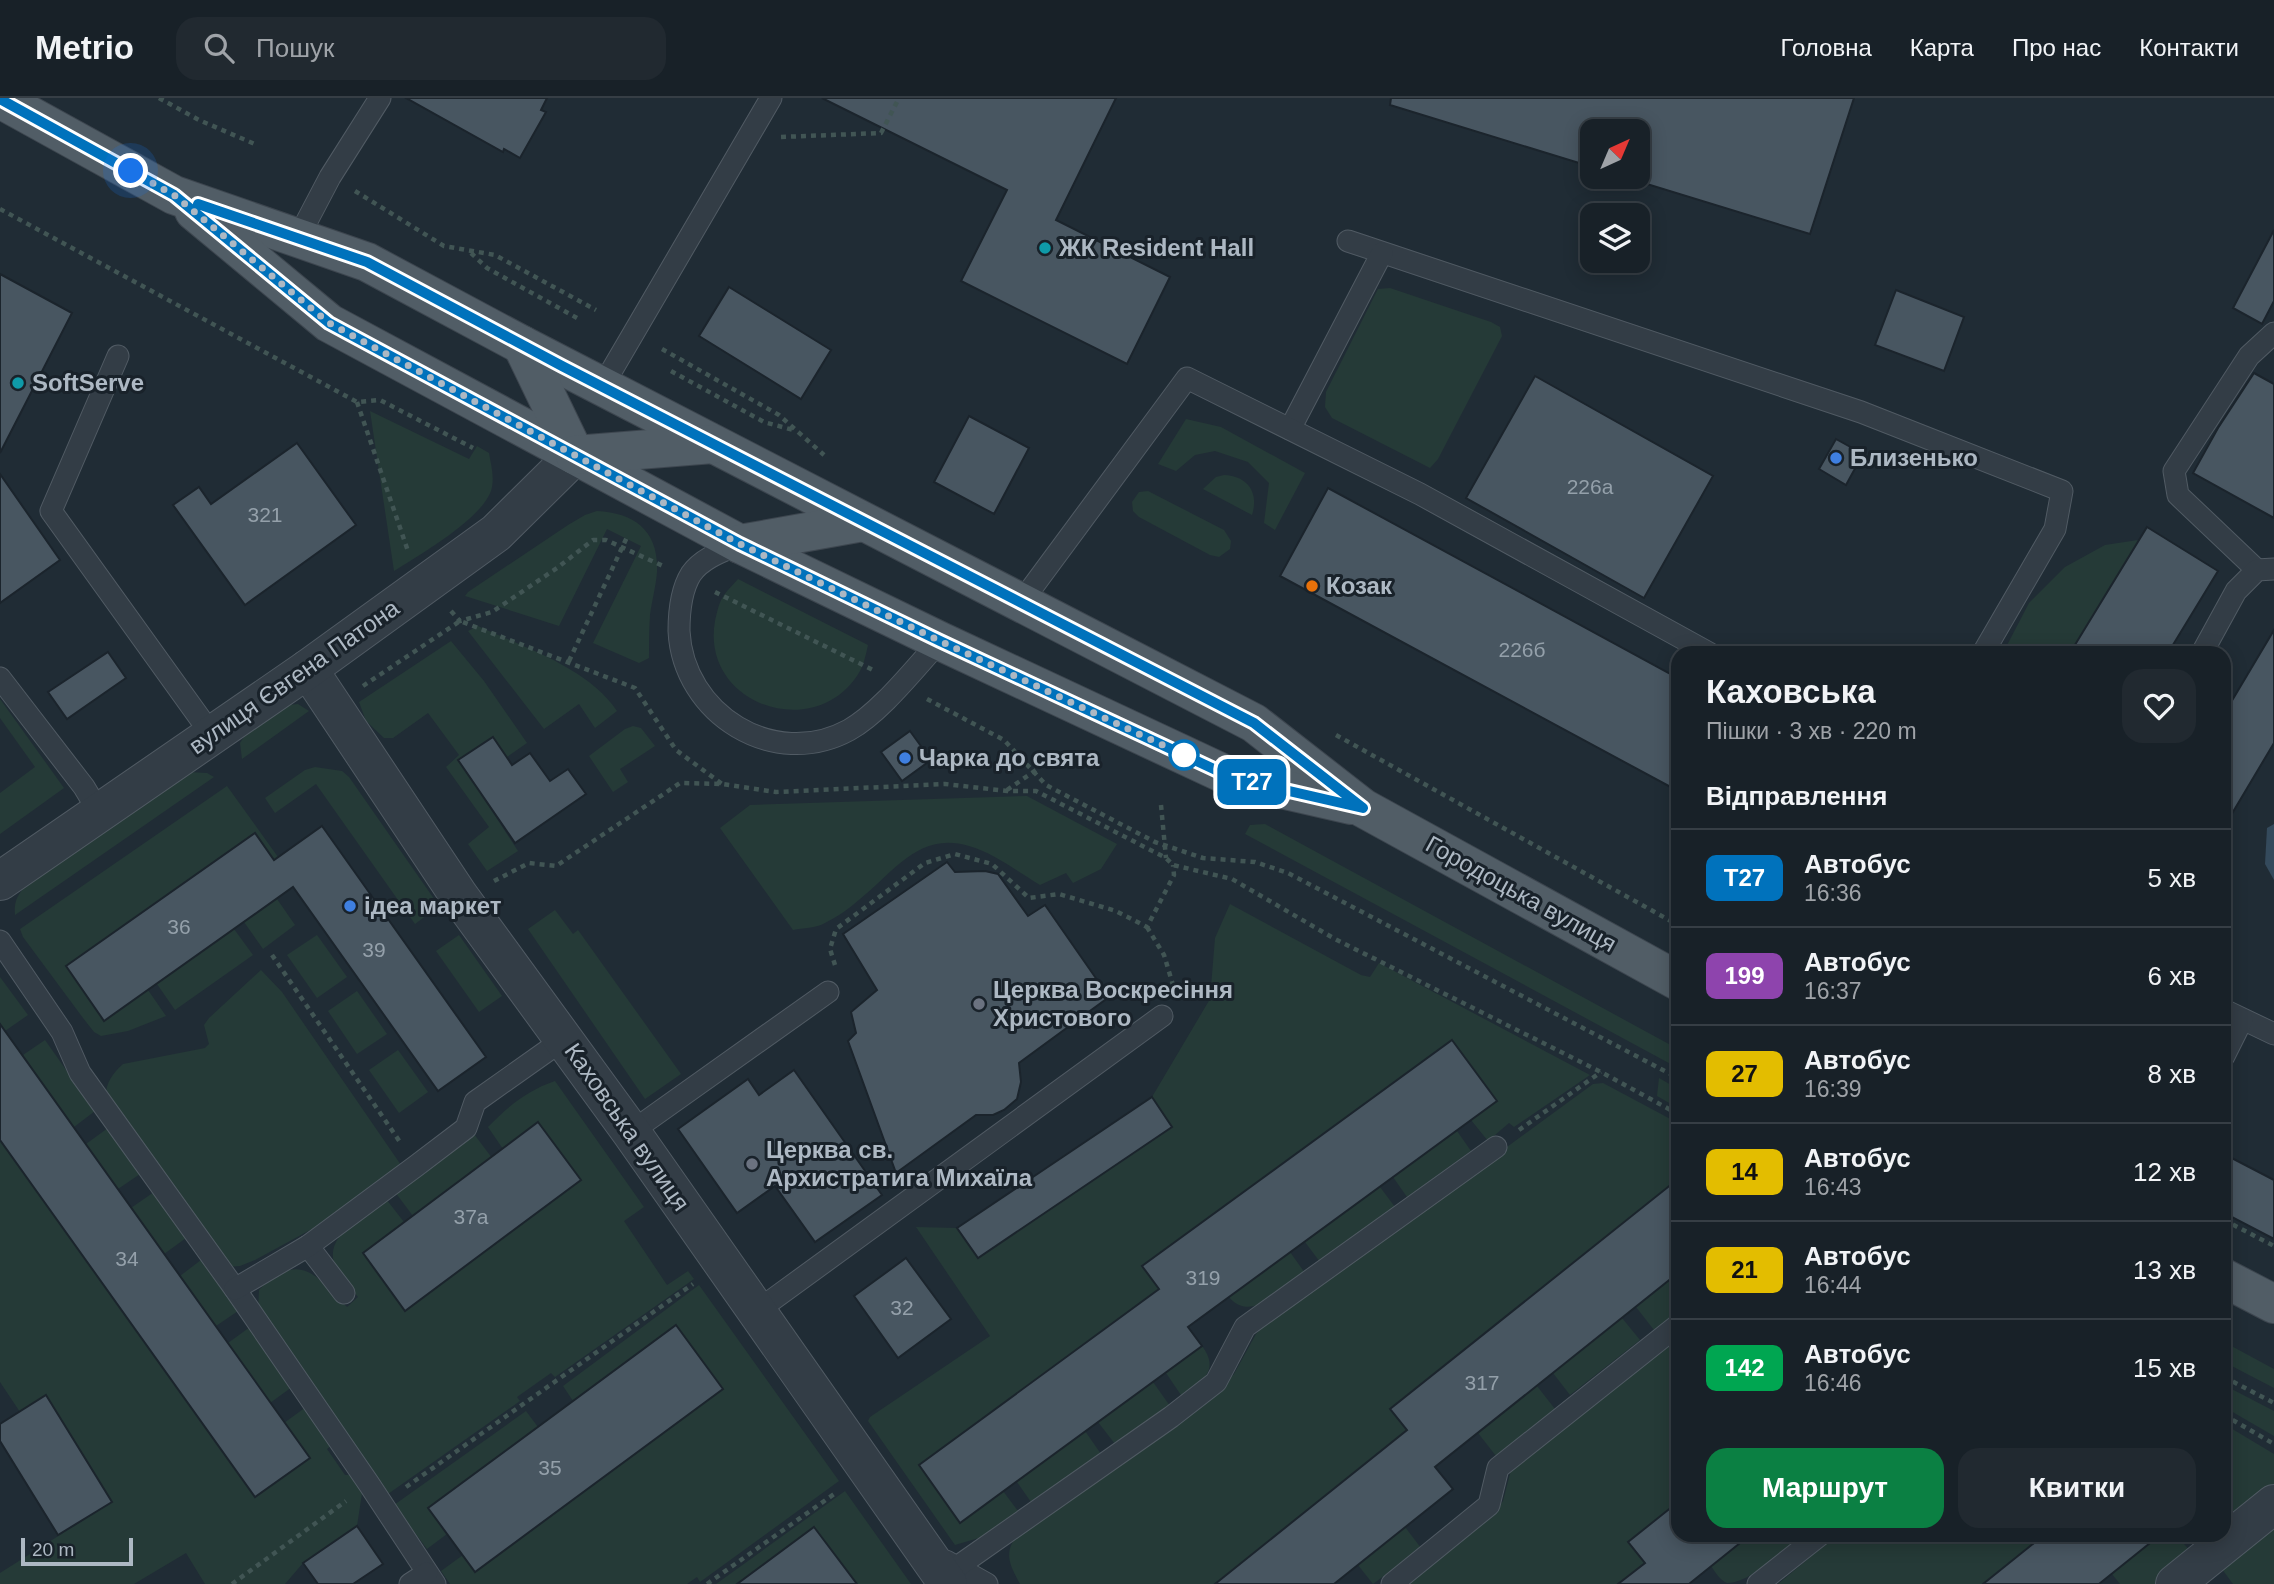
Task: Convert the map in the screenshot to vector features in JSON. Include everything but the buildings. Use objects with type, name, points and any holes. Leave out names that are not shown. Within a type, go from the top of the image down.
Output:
[{"type":"main road","name":"Городоцька вулиця","points":[[0,99],[174,195],[367,262],[602,387],[1254,723],[1363,808],[1671,977]]},
{"type":"main road","name":"Городоцька вулиця","points":[[174,195],[329,323],[740,544],[1233,778],[1363,808]]},
{"type":"main road","points":[[522,345],[575,455],[713,444]]},
{"type":"main road","points":[[740,544],[863,522]]},
{"type":"main road","points":[[2231,1282],[2274,1304]]},
{"type":"street","name":"вулиця Євгена Патона","points":[[0,881],[308,669],[496,533],[575,455]]},
{"type":"street","name":"Каховська вулиця","points":[[308,669],[459,896],[631,1132],[922,1549],[952,1575]]},
{"type":"street","points":[[2231,1539],[2274,1504]]},
{"type":"street","points":[[2175,1584],[2227,1542]]},
{"type":"lane","points":[[298,238],[330,177],[380,98]]},
{"type":"lane","points":[[602,387],[771,98]]},
{"type":"lane","points":[[1348,241],[1861,412],[2062,491],[2055,529],[1987,646]]},
{"type":"lane","points":[[1290,429],[1381,253]]},
{"type":"lane","points":[[2206,646],[2236,591],[2265,569],[2178,495],[2174,471],[2249,356],[2274,333]]},
{"type":"lane","points":[[118,356],[51,511],[212,735]]},
{"type":"lane","points":[[1020,604],[1187,378],[1420,494],[1696,646]]},
{"type":"lane","points":[[740,544],[712,555],[692,574],[683,596],[679,621],[680,645],[686,668],[697,690],[712,709],[753,735],[777,742],[801,743],[825,740],[847,731],[868,718],[940,641]]},
{"type":"lane","points":[[0,678],[84,787],[99,812]]},
{"type":"lane","points":[[0,941],[62,1032],[80,1073],[235,1289],[369,1484],[424,1580]]},
{"type":"lane","points":[[631,1132],[828,992]]},
{"type":"lane","points":[[2233,1015],[2274,1034]]},
{"type":"lane","points":[[757,1311],[1162,1016]]},
{"type":"lane","points":[[235,1289],[308,1246],[416,1166],[466,1128],[475,1102],[564,1039]]},
{"type":"lane","points":[[952,1575],[1216,1382],[1245,1327],[1496,1147]]},
{"type":"lane","points":[[308,1246],[344,1293]]},
{"type":"lane","points":[[1392,1584],[1489,1505],[1498,1468],[1671,1331]]},
{"type":"lane","points":[[1758,1584],[1811,1542]]},
{"type":"lane","points":[[952,1575],[986,1584]]},
{"type":"path","points":[[159,98],[198,120],[257,145]]},
{"type":"path","points":[[747,139],[881,133],[899,98]]},
{"type":"path","points":[[354,191],[444,247],[495,255],[596,310]]},
{"type":"path","points":[[0,209],[357,402],[380,400],[473,448]]},
{"type":"path","points":[[470,251],[486,268],[577,318]]},
{"type":"path","points":[[662,349],[779,415],[825,457]]},
{"type":"path","points":[[671,371],[764,422],[797,431]]},
{"type":"path","points":[[357,402],[408,552]]},
{"type":"path","points":[[569,662],[628,535]]},
{"type":"path","points":[[332,706],[460,621],[492,612],[593,540],[606,540],[663,566]]},
{"type":"path","points":[[741,605],[875,671]]},
{"type":"path","points":[[460,621],[635,688],[676,750],[723,784]]},
{"type":"path","points":[[924,697],[1003,740],[1046,785],[1165,845],[1203,858],[1255,862],[1288,873],[1671,1074]]},
{"type":"path","points":[[1329,731],[1671,921]]},
{"type":"path","points":[[1007,791],[1055,757]]},
{"type":"path","points":[[487,884],[529,863],[556,866],[680,783],[723,784],[776,792],[945,784],[1007,791],[1036,791],[1173,864],[1232,879],[1335,939],[1601,1072],[1671,1110]]},
{"type":"path","points":[[1161,805],[1166,858]]},
{"type":"path","points":[[828,992],[840,980],[830,949],[836,929],[925,863],[955,854],[992,864],[1030,898],[1059,894],[1116,911],[1147,927],[1164,955],[1173,985],[1162,1016]]},
{"type":"path","points":[[1147,927],[1174,875],[1173,864]]},
{"type":"path","points":[[272,955],[416,1166]]},
{"type":"path","points":[[1496,1147],[1601,1072]]},
{"type":"path","points":[[2231,1224],[2274,1247]]},
{"type":"path","points":[[381,1505],[723,1263]]},
{"type":"path","points":[[2231,1381],[2274,1403]]},
{"type":"path","points":[[2231,1419],[2274,1444]]},
{"type":"path","points":[[707,1584],[866,1470]]},
{"type":"path","points":[[232,1584],[369,1484]]},
{"type":"green space","points":[[1390,288],[1491,322],[1500,327],[1502,336],[1438,459],[1430,468],[1332,418],[1325,407],[1326,392],[1378,289]]},
{"type":"green space","points":[[370,411],[469,459],[477,446],[489,453],[492,467],[491,491],[475,513],[448,536],[394,571]]},
{"type":"green space","points":[[1186,419],[1221,427],[1305,473],[1275,530],[1264,523],[1269,483],[1248,462],[1215,451],[1195,455],[1176,471],[1158,464]]},
{"type":"green space","points":[[1224,475],[1239,479],[1250,487],[1254,500],[1252,515],[1203,489],[1216,477]]},
{"type":"green space","points":[[1148,491],[1224,530],[1231,541],[1230,549],[1219,557],[1210,555],[1139,517],[1133,511],[1132,502],[1139,492]]},
{"type":"green space","points":[[597,511],[633,520],[649,535],[654,545],[657,572],[650,615],[649,658],[639,663],[593,643],[641,546],[607,529],[559,626],[465,596],[568,525]]},
{"type":"green space","points":[[2138,540],[2137,581],[2094,646],[2007,646],[2029,603],[2065,567],[2105,545]]},
{"type":"green space","points":[[738,579],[868,645],[860,671],[841,694],[817,706],[791,710],[766,705],[743,693],[725,675],[715,650],[715,621],[722,598]]},
{"type":"green space","points":[[478,626],[573,671],[605,696],[617,711],[595,728],[579,704],[544,729],[468,631]]},
{"type":"green space","points":[[451,641],[484,681],[527,743],[507,757],[493,737],[459,760],[518,851],[487,871],[468,844],[489,827],[446,767],[459,755],[428,713],[393,738],[384,738],[366,721],[359,702]]},
{"type":"green space","points":[[0,699],[64,788],[0,834],[0,793],[35,767],[0,718]]},
{"type":"green space","points":[[298,704],[309,711],[242,759],[240,743],[244,737],[288,705]]},
{"type":"green space","points":[[633,726],[641,728],[655,746],[620,769],[628,782],[613,792],[589,756]]},
{"type":"green space","points":[[315,767],[342,771],[349,777],[439,906],[415,924],[316,784],[275,813],[265,798],[305,770]]},
{"type":"green space","points":[[188,772],[207,773],[214,777],[15,915],[16,901],[23,889]]},
{"type":"green space","points":[[227,786],[278,857],[274,860],[254,833],[66,966],[104,1021],[148,990],[166,1016],[128,1031],[101,1036],[94,1032],[83,1018],[23,937],[20,929]]},
{"type":"green space","points":[[1027,796],[1117,844],[1101,869],[1073,883],[1066,873],[1040,885],[978,849],[951,843],[936,844],[908,857],[834,918],[818,926],[793,930],[720,828],[750,805]]},
{"type":"green space","points":[[1265,824],[1671,1045],[1671,1064],[1245,834],[1250,825]]},
{"type":"green space","points":[[277,899],[295,925],[263,949],[244,922]]},
{"type":"green space","points":[[1230,904],[1361,975],[1370,977],[1379,963],[1590,1075],[1514,1127],[1509,1123],[1488,1141],[1471,1120],[1497,1101],[1452,1040],[1142,1266],[1159,1289],[919,1465],[960,1522],[1003,1491],[1018,1511],[982,1537],[955,1545],[868,1421],[870,1417],[990,1336],[916,1227],[957,1228],[978,1258],[1172,1127],[1152,1097],[1210,999],[1215,938]]},
{"type":"green space","points":[[555,910],[573,934],[578,930],[681,1074],[645,1099],[528,929]]},
{"type":"green space","points":[[234,929],[253,955],[175,1010],[157,984]]},
{"type":"green space","points":[[317,935],[347,977],[317,998],[287,955]]},
{"type":"green space","points":[[459,935],[502,996],[479,1012],[436,951]]},
{"type":"green space","points":[[261,970],[282,992],[401,1165],[323,1223],[255,1260],[228,1267],[106,1098],[106,1093],[110,1080],[123,1064],[205,1048],[209,1044],[204,1025],[209,1018]]},
{"type":"green space","points":[[0,977],[28,1015],[5,1031],[0,1023]]},
{"type":"green space","points":[[357,991],[387,1034],[357,1054],[328,1011]]},
{"type":"green space","points":[[45,1040],[95,1111],[74,1127],[23,1055]]},
{"type":"green space","points":[[398,1050],[428,1092],[399,1113],[369,1070]]},
{"type":"green space","points":[[1659,1078],[1671,1085],[1671,1104],[1657,1096]]},
{"type":"green space","points":[[555,1081],[644,1207],[624,1221],[667,1285],[688,1271],[694,1279],[555,1377],[551,1373],[517,1397],[520,1401],[388,1494],[258,1310],[259,1290],[285,1271],[297,1269],[317,1277],[347,1307],[358,1297],[337,1270],[333,1258],[334,1247],[347,1228],[386,1199],[404,1222],[363,1253],[406,1310],[581,1180],[539,1123],[503,1149],[488,1127],[518,1100]]},
{"type":"green space","points":[[1603,1083],[1671,1119],[1671,1185],[1391,1408],[1407,1430],[1215,1584],[1020,1584],[1009,1559],[1011,1547],[1019,1534],[1216,1393],[1234,1374],[1256,1334],[1264,1325],[1593,1084]]},
{"type":"green space","points":[[108,1128],[140,1174],[118,1189],[86,1144]]},
{"type":"green space","points":[[1457,1131],[1471,1151],[1407,1197],[1393,1177]]},
{"type":"green space","points":[[474,1134],[492,1158],[413,1216],[395,1192]]},
{"type":"green space","points":[[0,1140],[255,1497],[309,1458],[284,1423],[306,1407],[333,1444],[327,1449],[345,1475],[353,1475],[363,1487],[357,1526],[303,1563],[285,1584],[205,1584],[186,1553],[134,1584],[0,1584],[0,1573],[112,1502],[46,1396],[20,1412],[0,1382]]},
{"type":"green space","points":[[1380,1187],[1395,1207],[1320,1262],[1305,1242]]},
{"type":"green space","points":[[154,1192],[186,1238],[164,1254],[131,1208]]},
{"type":"green space","points":[[1290,1252],[1305,1273],[1278,1294],[1268,1301],[1247,1307],[1229,1297]]},
{"type":"green space","points":[[201,1260],[238,1311],[216,1326],[180,1276]]},
{"type":"green space","points":[[1671,1279],[1671,1317],[1654,1330],[1636,1307]]},
{"type":"green space","points":[[699,1285],[839,1481],[700,1582],[697,1577],[687,1584],[450,1584],[441,1571],[463,1555],[476,1572],[723,1389],[676,1325],[573,1401],[563,1386]]},
{"type":"green space","points":[[1622,1318],[1640,1340],[1570,1395],[1553,1373]]},
{"type":"green space","points":[[250,1327],[292,1387],[270,1403],[228,1343]]},
{"type":"green space","points":[[1671,1341],[1671,1508],[1628,1542],[1645,1563],[1618,1584],[1405,1584],[1498,1508],[1503,1501],[1511,1470]]},
{"type":"green space","points":[[1202,1346],[1210,1362],[1209,1369],[1202,1381],[1183,1398],[1166,1373]]},
{"type":"green space","points":[[2231,1346],[2274,1369],[2274,1388],[2231,1366]]},
{"type":"green space","points":[[1153,1382],[1170,1406],[1115,1444],[1098,1422]]},
{"type":"green space","points":[[1537,1386],[1555,1409],[1496,1456],[1478,1433]]},
{"type":"green space","points":[[2231,1389],[2274,1411],[2274,1436],[2231,1411]]},
{"type":"green space","points":[[526,1411],[538,1427],[428,1508],[447,1534],[427,1549],[394,1505]]},
{"type":"green space","points":[[2231,1428],[2274,1454],[2274,1488],[2231,1522]]},
{"type":"green space","points":[[1085,1431],[1101,1454],[1031,1502],[1017,1482]]},
{"type":"green space","points":[[845,1491],[911,1584],[857,1584],[814,1527],[737,1584],[716,1584]]},
{"type":"green space","points":[[2274,1518],[2274,1584],[2233,1584],[2219,1565]]},
{"type":"green space","points":[[1405,1527],[1421,1548],[1373,1584],[1358,1565]]},
{"type":"green space","points":[[1741,1542],[1793,1543],[1753,1574],[1735,1582],[1727,1583],[1711,1566]]},
{"type":"green space","points":[[1829,1542],[2035,1542],[1983,1584],[1778,1584]]},
{"type":"green space","points":[[2151,1542],[2182,1542],[2192,1553],[2155,1584],[2120,1584],[2112,1574]]},
{"type":"water","points":[[2274,824],[2274,880],[2265,864],[2267,828]]},
{"type":"bus line","name":"Т27","points":[[0,99],[174,195],[329,323],[740,544],[1233,778],[1363,808],[1254,723],[562,366],[367,262],[198,204]]},
{"type":"place","name":"ЖК Resident Hall","points":[[1045,248]]},
{"type":"place","name":"SoftServe","points":[[18,383]]},
{"type":"place","name":"Близенько","points":[[1836,458]]},
{"type":"place","name":"Козак","points":[[1312,586]]},
{"type":"place","name":"Чарка до свята","points":[[905,758]]},
{"type":"place","name":"ідеа маркет","points":[[350,906]]},
{"type":"place","name":"Церква Воскресіння Христового","points":[[979,1004]]},
{"type":"place","name":"Церква св. Архистратига Михаїла","points":[[752,1164]]},
{"type":"route","points":[[131,171],[174,195],[329,323],[740,544],[1184,755]]}]
